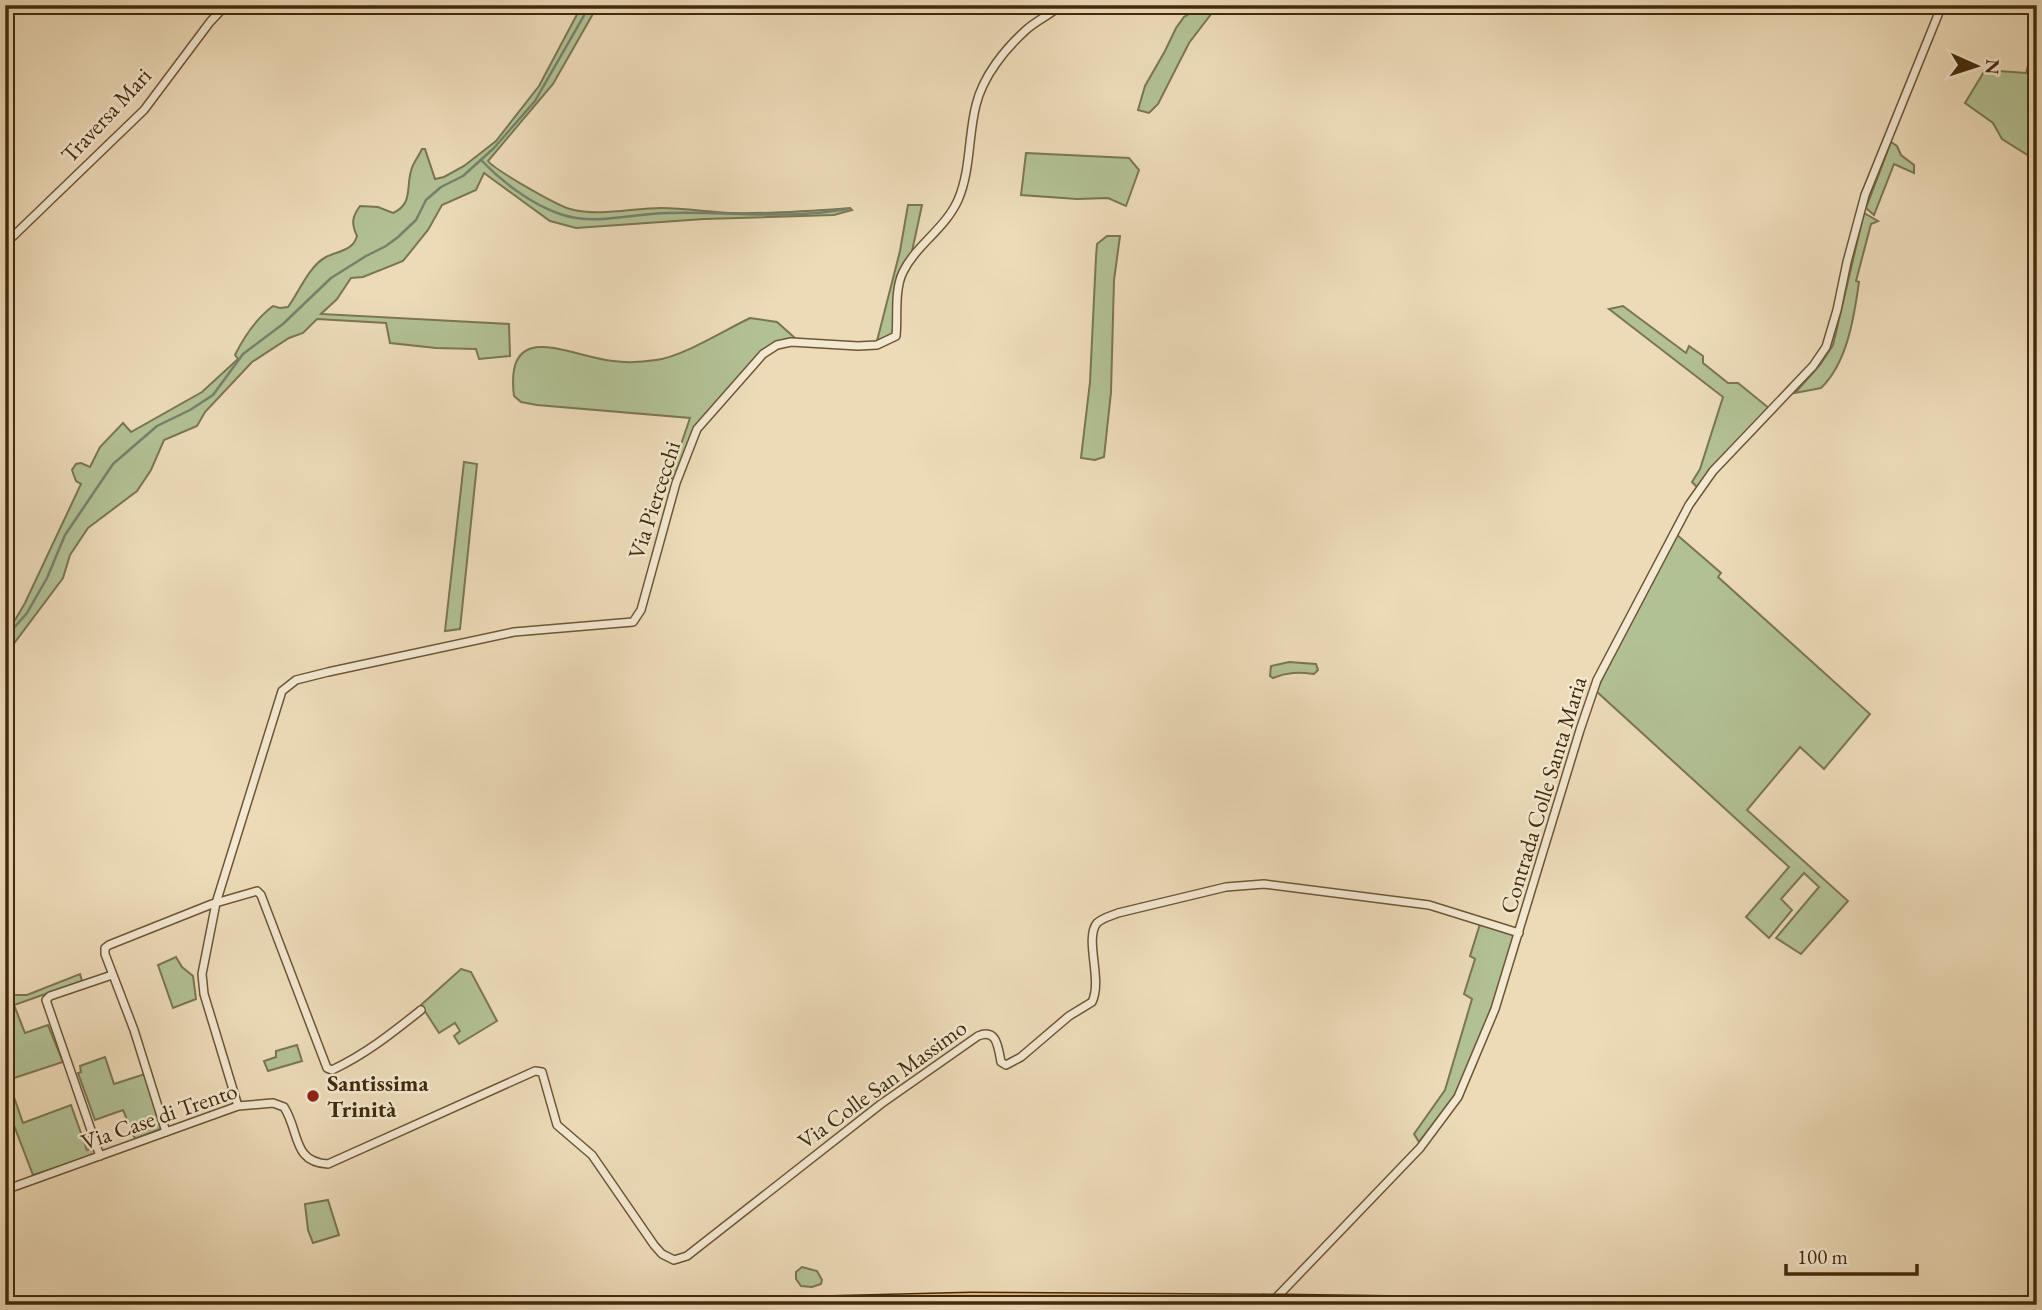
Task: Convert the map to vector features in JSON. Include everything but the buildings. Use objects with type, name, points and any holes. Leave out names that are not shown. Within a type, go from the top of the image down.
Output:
[{"type":"highway","points":[[734,1305],[970,1298],[1563,1305]]},
{"type":"street","name":"Traversa Mari","points":[[5,244],[144,110],[226,5]]},
{"type":"street","name":"Via Piercecchi","points":[[238,1106],[204,994],[202,974],[216,903],[282,691],[296,680],[514,632],[633,622],[641,610],[676,484],[697,429],[763,354],[777,345],[791,342],[877,345],[896,336],[902,273],[947,220],[958,198],[976,105],[984,80],[1026,30],[1061,5]]},
{"type":"street","name":"Contrada Colle Santa Maria","points":[[1266,1303],[1420,1148],[1458,1097],[1496,1009],[1597,680],[1689,505],[1713,471],[1813,366],[1826,346],[1865,195],[1942,5]]},
{"type":"street","name":"Via Colle San Massimo","points":[[674,1260],[687,1256],[881,1104],[978,1036],[986,1032],[995,1039],[1001,1062],[1006,1065],[1021,1057],[1069,1016],[1092,1002],[1096,985],[1093,935],[1095,927],[1104,918],[1226,887],[1264,884],[1429,905],[1519,933]]},
{"type":"street","points":[[166,1132],[134,1030],[105,954],[105,948],[109,944],[216,903],[257,891],[261,895],[327,1068],[332,1070],[359,1057],[381,1043],[421,1010]]},
{"type":"street","points":[[100,1156],[46,1000],[50,996],[113,975]]},
{"type":"street","name":"Via Case di Trento","points":[[5,1190],[238,1106],[272,1103],[281,1105],[288,1114],[303,1154],[311,1161],[328,1164],[535,1070],[542,1072],[557,1125],[592,1156],[654,1245],[662,1254],[674,1260]]},
{"type":"green space","points":[[582,5],[598,5],[553,84],[488,161],[493,165],[552,201],[581,211],[661,208],[746,213],[852,210],[834,215],[704,219],[576,228],[550,221],[484,173],[476,190],[442,205],[428,230],[403,261],[363,277],[351,278],[337,299],[321,314],[509,324],[510,356],[479,359],[476,349],[390,343],[386,323],[317,319],[303,333],[289,338],[252,362],[205,412],[197,426],[164,440],[151,470],[137,491],[88,528],[70,555],[63,578],[5,652],[5,626],[15,620],[25,603],[81,484],[76,481],[72,470],[76,464],[90,467],[100,447],[123,423],[131,432],[202,392],[238,359],[235,355],[251,328],[262,316],[273,306],[288,307],[309,273],[320,261],[352,245],[357,236],[353,220],[360,206],[378,207],[393,213],[404,205],[412,168],[422,149],[425,149],[435,179],[464,166],[496,141],[539,86]]},
{"type":"green space","points":[[1204,5],[1218,5],[1189,43],[1158,104],[1149,113],[1138,110],[1145,86],[1176,28],[1184,17]]},
{"type":"green space","points":[[2037,32],[2037,161],[2002,139],[1993,123],[1965,103],[1985,70],[2026,73]]},
{"type":"green space","points":[[1891,142],[1897,146],[1901,155],[1914,165],[1914,173],[1894,164],[1874,215],[1866,208]]},
{"type":"green space","points":[[1026,153],[1129,158],[1139,170],[1126,206],[1108,198],[1021,195]]},
{"type":"green space","points":[[908,205],[922,205],[911,256],[905,262],[892,336],[877,341],[900,251]]},
{"type":"green space","points":[[1864,213],[1878,221],[1871,224],[1856,281],[1859,282],[1855,310],[1843,353],[1830,378],[1821,388],[1795,393],[1820,365],[1833,345]]},
{"type":"green space","points":[[1107,236],[1120,236],[1114,280],[1111,392],[1104,457],[1095,460],[1081,458],[1090,382],[1097,244]]},
{"type":"green space","points":[[1623,306],[1686,353],[1689,346],[1703,356],[1703,363],[1728,383],[1738,383],[1770,409],[1697,487],[1692,482],[1700,469],[1723,397],[1609,309]]},
{"type":"green space","points":[[750,318],[777,322],[796,339],[777,343],[697,427],[676,481],[670,477],[690,418],[537,405],[521,402],[514,396],[514,371],[519,356],[530,349],[561,349],[618,362],[651,361],[691,349]]},
{"type":"green space","points":[[464,462],[477,464],[460,629],[445,631]]},
{"type":"green space","points":[[1676,534],[1721,573],[1718,577],[1870,714],[1824,769],[1800,747],[1747,810],[1848,901],[1801,954],[1776,938],[1819,887],[1804,873],[1781,899],[1792,910],[1769,938],[1746,917],[1789,867],[1596,691]]},
{"type":"green space","points":[[1289,662],[1316,664],[1318,670],[1314,674],[1293,673],[1273,678],[1270,676],[1271,666]]},
{"type":"green space","points":[[1480,924],[1516,933],[1490,1012],[1457,1092],[1419,1142],[1414,1134],[1445,1090],[1472,999],[1464,994],[1475,959],[1470,956]]},
{"type":"green space","points":[[176,957],[182,967],[193,976],[196,999],[173,1008],[158,965]]},
{"type":"green space","points":[[461,969],[471,972],[497,1021],[459,1044],[454,1036],[460,1031],[455,1023],[439,1033],[421,1005]]},
{"type":"green space","points":[[80,974],[82,981],[14,1005],[25,1033],[48,1025],[63,1062],[8,1080],[23,1123],[71,1105],[87,1150],[93,1148],[96,1155],[33,1175],[5,1102],[5,988],[9,995],[27,995]]},
{"type":"green space","points":[[297,1045],[302,1061],[268,1071],[264,1061],[276,1057],[276,1051]]},
{"type":"green space","points":[[105,1057],[114,1084],[145,1074],[163,1128],[135,1139],[123,1110],[95,1120],[78,1073],[81,1072],[80,1066]]},
{"type":"green space","points":[[328,1200],[339,1235],[313,1243],[308,1230],[305,1204]]},
{"type":"green space","points":[[802,1267],[817,1271],[822,1280],[821,1284],[801,1286],[796,1279],[796,1272]]},
{"type":"waterway","points":[[5,638],[27,613],[47,578],[65,535],[113,464],[157,426],[213,395],[243,354],[283,324],[331,278],[398,237],[416,220],[426,200],[441,187],[463,176],[494,148],[535,101],[590,5]]},
{"type":"waterway","points":[[481,160],[508,184],[549,210],[586,219],[666,213],[779,215],[847,209]]},
{"type":"place","name":"Santissima Trinità","points":[[313,1096]]}]
